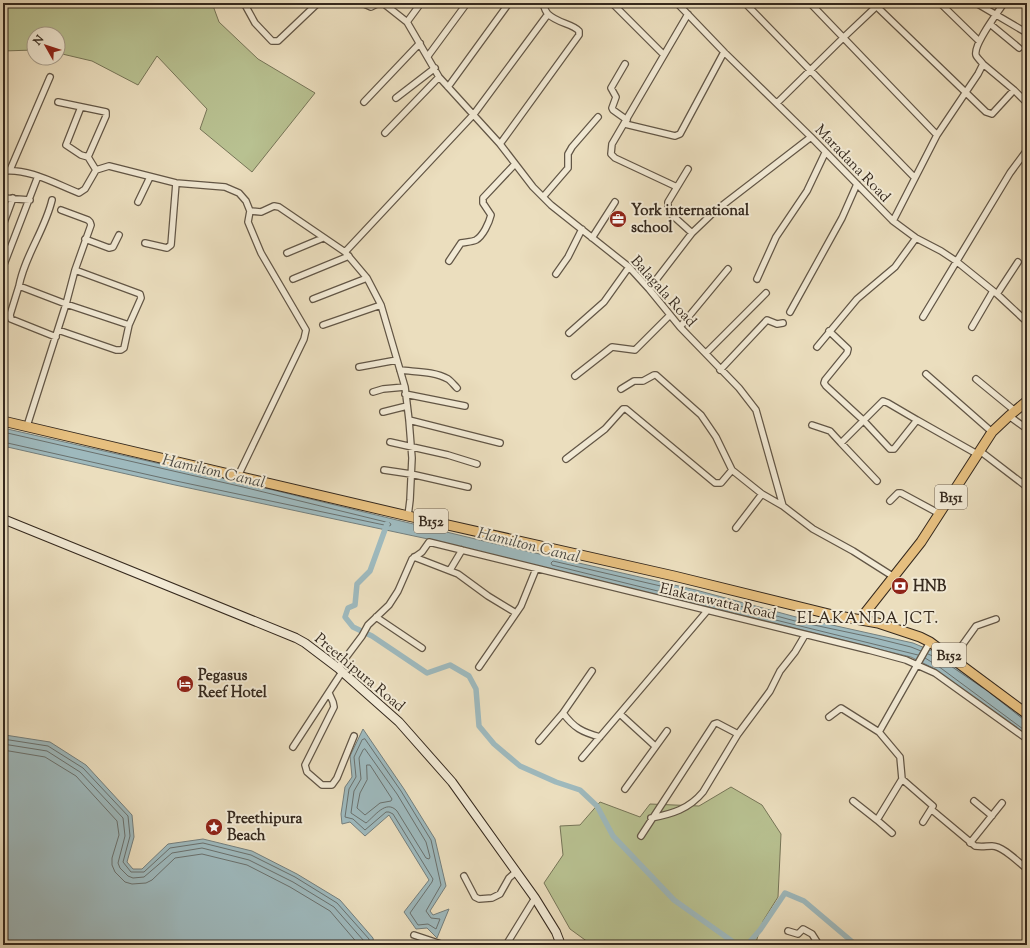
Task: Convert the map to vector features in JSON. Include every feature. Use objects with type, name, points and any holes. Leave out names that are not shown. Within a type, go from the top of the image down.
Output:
[{"type":"main road","name":"B151","points":[[862,620],[865,613],[879,598],[921,542],[992,432],[1012,413],[1027,402]]},
{"type":"main road","name":"B152","points":[[3,421],[408,516],[674,576],[833,615],[878,623],[920,637],[928,645],[953,658],[1027,714]]},
{"type":"main road","name":"B151","points":[[878,623],[875,612],[879,598]]},
{"type":"street","points":[[244,3],[255,24],[272,42],[278,41],[318,3]]},
{"type":"street","points":[[362,3],[371,7],[379,3]]},
{"type":"street","name":"Balagala Road","points":[[383,3],[407,22],[440,77],[500,144],[533,187],[551,205],[629,267],[680,327],[739,388],[756,410],[783,506]]},
{"type":"street","points":[[407,22],[421,3]]},
{"type":"street","points":[[428,56],[467,3]]},
{"type":"street","points":[[448,87],[509,3]]},
{"type":"street","points":[[500,144],[579,35],[577,29],[560,22],[548,14],[543,3]]},
{"type":"street","points":[[612,3],[664,55]]},
{"type":"street","name":"Maradana Road","points":[[677,3],[724,52],[811,136],[893,221],[916,238],[956,261],[1027,322]]},
{"type":"street","points":[[745,3],[914,177]]},
{"type":"street","points":[[810,3],[937,135]]},
{"type":"street","points":[[940,3],[979,41]]},
{"type":"street","points":[[976,3],[1027,33]]},
{"type":"street","points":[[1004,3],[979,41],[975,52],[976,56],[983,64],[1027,103]]},
{"type":"street","points":[[777,103],[876,4],[986,112],[992,114],[1014,90]]},
{"type":"street","points":[[293,278],[347,254],[474,114],[548,14]]},
{"type":"street","points":[[677,187],[615,158],[611,154],[612,144],[688,14]]},
{"type":"street","points":[[990,24],[1019,48]]},
{"type":"street","points":[[364,102],[420,43]]},
{"type":"street","points":[[625,64],[611,88],[616,97],[612,108],[613,110],[626,122],[675,136],[680,134],[724,52]]},
{"type":"street","points":[[893,221],[914,177],[937,135],[978,74],[983,64]]},
{"type":"street","points":[[396,98],[435,68]]},
{"type":"street","points":[[10,170],[50,77]]},
{"type":"street","points":[[385,133],[440,77]]},
{"type":"street","points":[[58,102],[106,112],[106,116],[88,157]]},
{"type":"street","points":[[81,107],[66,145],[81,155],[88,157],[96,170]]},
{"type":"street","points":[[543,197],[568,168],[568,154],[572,147],[598,117]]},
{"type":"street","points":[[649,289],[692,232],[715,211],[811,136]]},
{"type":"street","points":[[923,317],[1010,173],[1027,150]]},
{"type":"street","points":[[757,279],[776,237],[807,191],[826,153]]},
{"type":"street","points":[[450,261],[461,243],[477,240],[490,220],[491,215],[483,203],[483,198],[515,164]]},
{"type":"street","points":[[3,171],[21,171],[38,176],[80,193],[85,189],[96,170],[109,166],[176,183],[225,187],[239,193],[246,201],[250,211],[248,222],[261,253],[306,330],[304,339],[238,476]]},
{"type":"street","points":[[688,169],[668,202],[668,209],[671,214],[692,232]]},
{"type":"street","points":[[3,267],[38,176]]},
{"type":"street","points":[[138,202],[150,177]]},
{"type":"street","points":[[145,243],[167,248],[171,245],[176,183]]},
{"type":"street","points":[[790,312],[842,218],[857,184]]},
{"type":"street","points":[[3,198],[30,200]]},
{"type":"street","points":[[3,225],[13,198]]},
{"type":"street","points":[[52,200],[46,219],[22,271],[10,315],[11,319],[56,337]]},
{"type":"street","points":[[592,238],[615,202]]},
{"type":"street","points":[[250,211],[261,212],[274,206],[279,207],[347,254],[367,278],[381,305],[406,394],[412,458],[408,516]]},
{"type":"street","points":[[26,426],[56,337],[75,270],[91,225],[90,222],[79,216],[61,210]]},
{"type":"street","points":[[556,274],[582,230]]},
{"type":"street","points":[[86,240],[109,248],[113,247],[119,235]]},
{"type":"street","points":[[287,254],[324,238]]},
{"type":"street","points":[[817,347],[858,299],[895,267],[916,238]]},
{"type":"street","points":[[972,327],[1018,262]]},
{"type":"street","points":[[569,333],[604,302],[629,267]]},
{"type":"street","points":[[680,327],[728,269]]},
{"type":"street","points":[[58,330],[116,350],[121,350],[124,348],[129,326],[141,298],[140,294],[75,270]]},
{"type":"street","points":[[313,299],[367,278]]},
{"type":"street","points":[[19,286],[129,326]]},
{"type":"street","points":[[706,353],[766,293]]},
{"type":"street","points":[[323,325],[381,305]]},
{"type":"street","points":[[575,376],[612,347],[635,350],[670,315]]},
{"type":"street","points":[[720,370],[766,320],[776,324],[783,323]]},
{"type":"street","points":[[830,331],[848,349],[847,353],[825,380],[824,383],[826,386],[864,421],[892,450],[917,420]]},
{"type":"street","points":[[359,367],[397,360]]},
{"type":"street","points":[[400,370],[426,372],[448,379],[457,388]]},
{"type":"street","points":[[926,374],[992,432]]},
{"type":"street","points":[[621,389],[634,381],[643,381],[656,375],[701,415],[716,437],[732,470],[762,494],[783,506],[813,529],[853,551],[894,577]]},
{"type":"street","points":[[976,379],[1027,429]]},
{"type":"street","points":[[374,392],[383,389],[405,387]]},
{"type":"street","points":[[406,394],[414,397],[465,406]]},
{"type":"street","points":[[841,443],[882,402],[888,403],[978,453],[1027,487]]},
{"type":"street","points":[[383,412],[407,406]]},
{"type":"street","points":[[566,459],[605,429],[624,409],[626,409],[715,483],[721,483],[732,470]]},
{"type":"street","points":[[409,420],[500,443]]},
{"type":"street","points":[[812,425],[830,431],[877,481]]},
{"type":"street","points":[[390,442],[448,455],[477,464]]},
{"type":"street","points":[[384,470],[411,474],[468,487]]},
{"type":"street","points":[[890,501],[898,493],[901,493],[940,514]]},
{"type":"street","points":[[736,528],[762,494]]},
{"type":"street","name":"Preethipura Road","points":[[3,519],[296,638],[305,643],[340,670],[399,722],[452,782],[536,898],[556,932],[561,945]]},
{"type":"street","name":"Elakatawatta Road","points":[[414,557],[422,552],[429,542],[906,660],[918,664],[941,677],[1027,739]]},
{"type":"street","points":[[450,570],[462,550]]},
{"type":"street","points":[[294,747],[368,625],[389,605],[398,591],[414,557],[458,574],[488,596],[516,613]]},
{"type":"street","points":[[479,668],[516,613],[536,569]]},
{"type":"street","points":[[582,758],[707,611]]},
{"type":"street","points":[[376,617],[422,648]]},
{"type":"street","points":[[953,658],[976,626],[996,619]]},
{"type":"street","points":[[651,818],[673,814],[696,801],[738,734],[770,691],[780,671],[795,652],[805,634]]},
{"type":"street","points":[[879,732],[928,645]]},
{"type":"street","points":[[538,741],[562,713],[592,671]]},
{"type":"street","points":[[328,693],[334,707],[305,765],[307,772],[322,785],[332,785],[337,778],[354,736]]},
{"type":"street","points":[[829,717],[841,708],[879,732],[900,757],[902,779],[877,820]]},
{"type":"street","points":[[562,713],[570,724],[586,733],[600,737]]},
{"type":"street","points":[[620,714],[655,746]]},
{"type":"street","points":[[641,836],[651,818],[714,724],[717,723],[738,734]]},
{"type":"street","points":[[625,789],[667,731]]},
{"type":"street","points":[[902,779],[933,806],[932,810],[923,822]]},
{"type":"street","points":[[853,801],[892,833]]},
{"type":"street","points":[[974,801],[992,816]]},
{"type":"street","points":[[970,842],[1002,803]]},
{"type":"street","points":[[932,810],[976,846],[982,848],[992,846],[1000,848],[1027,869]]},
{"type":"street","points":[[464,876],[475,897],[479,899],[492,898],[500,894],[509,878],[516,872]]},
{"type":"street","points":[[506,945],[536,898]]},
{"type":"street","points":[[788,931],[798,934],[802,929],[812,934],[818,945]]},
{"type":"street","points":[[414,935],[444,945]]},
{"type":"green space","points":[[3,3],[212,3],[219,22],[258,59],[315,93],[252,172],[200,129],[207,109],[157,56],[138,85],[92,61],[66,55],[66,26],[26,26],[26,50],[3,51]]},
{"type":"green space","points":[[731,787],[762,805],[781,834],[778,897],[763,921],[755,945],[592,945],[570,929],[544,883],[563,855],[560,826],[580,825],[600,802],[640,817],[650,804],[699,806]]},
{"type":"water","points":[[3,428],[244,483],[496,544],[696,590],[796,617],[913,643],[944,656],[1027,717],[1027,737],[935,669],[911,657],[428,539],[175,485],[3,446]]},
{"type":"water","points":[[363,729],[404,789],[435,839],[446,886],[430,911],[433,915],[449,909],[437,938],[427,928],[416,929],[404,912],[429,880],[389,815],[365,836],[350,822],[342,824],[341,814],[345,787],[352,777],[350,756]]},
{"type":"water","points":[[5,735],[50,742],[86,765],[132,815],[134,837],[127,862],[133,869],[142,869],[168,844],[203,839],[252,851],[297,874],[340,900],[373,938],[374,945],[3,945],[3,736]]},
{"type":"waterway","points":[[387,524],[370,571],[357,584],[355,605],[348,608],[345,617],[353,627],[372,636],[427,673],[450,665],[469,676],[476,689],[479,726],[494,744],[520,766],[556,782],[580,790],[597,806],[613,836],[674,900],[739,945]]},
{"type":"waterway","points":[[747,945],[760,930],[785,893],[804,901],[856,945]]},
{"type":"place","name":"York international school","points":[[618,219]]},
{"type":"place","name":"HNB","points":[[900,586]]},
{"type":"place","name":"Pegasus Reef Hotel","points":[[185,684]]},
{"type":"place","name":"Preethipura Beach","points":[[214,827]]},
{"type":"district","name":"ELAKANDA JCT.","points":[[868,617]]},
{"type":"water label","name":"Hamilton Canal","points":[[214,470]]},
{"type":"water label","name":"Hamilton Canal","points":[[529,544]]}]
